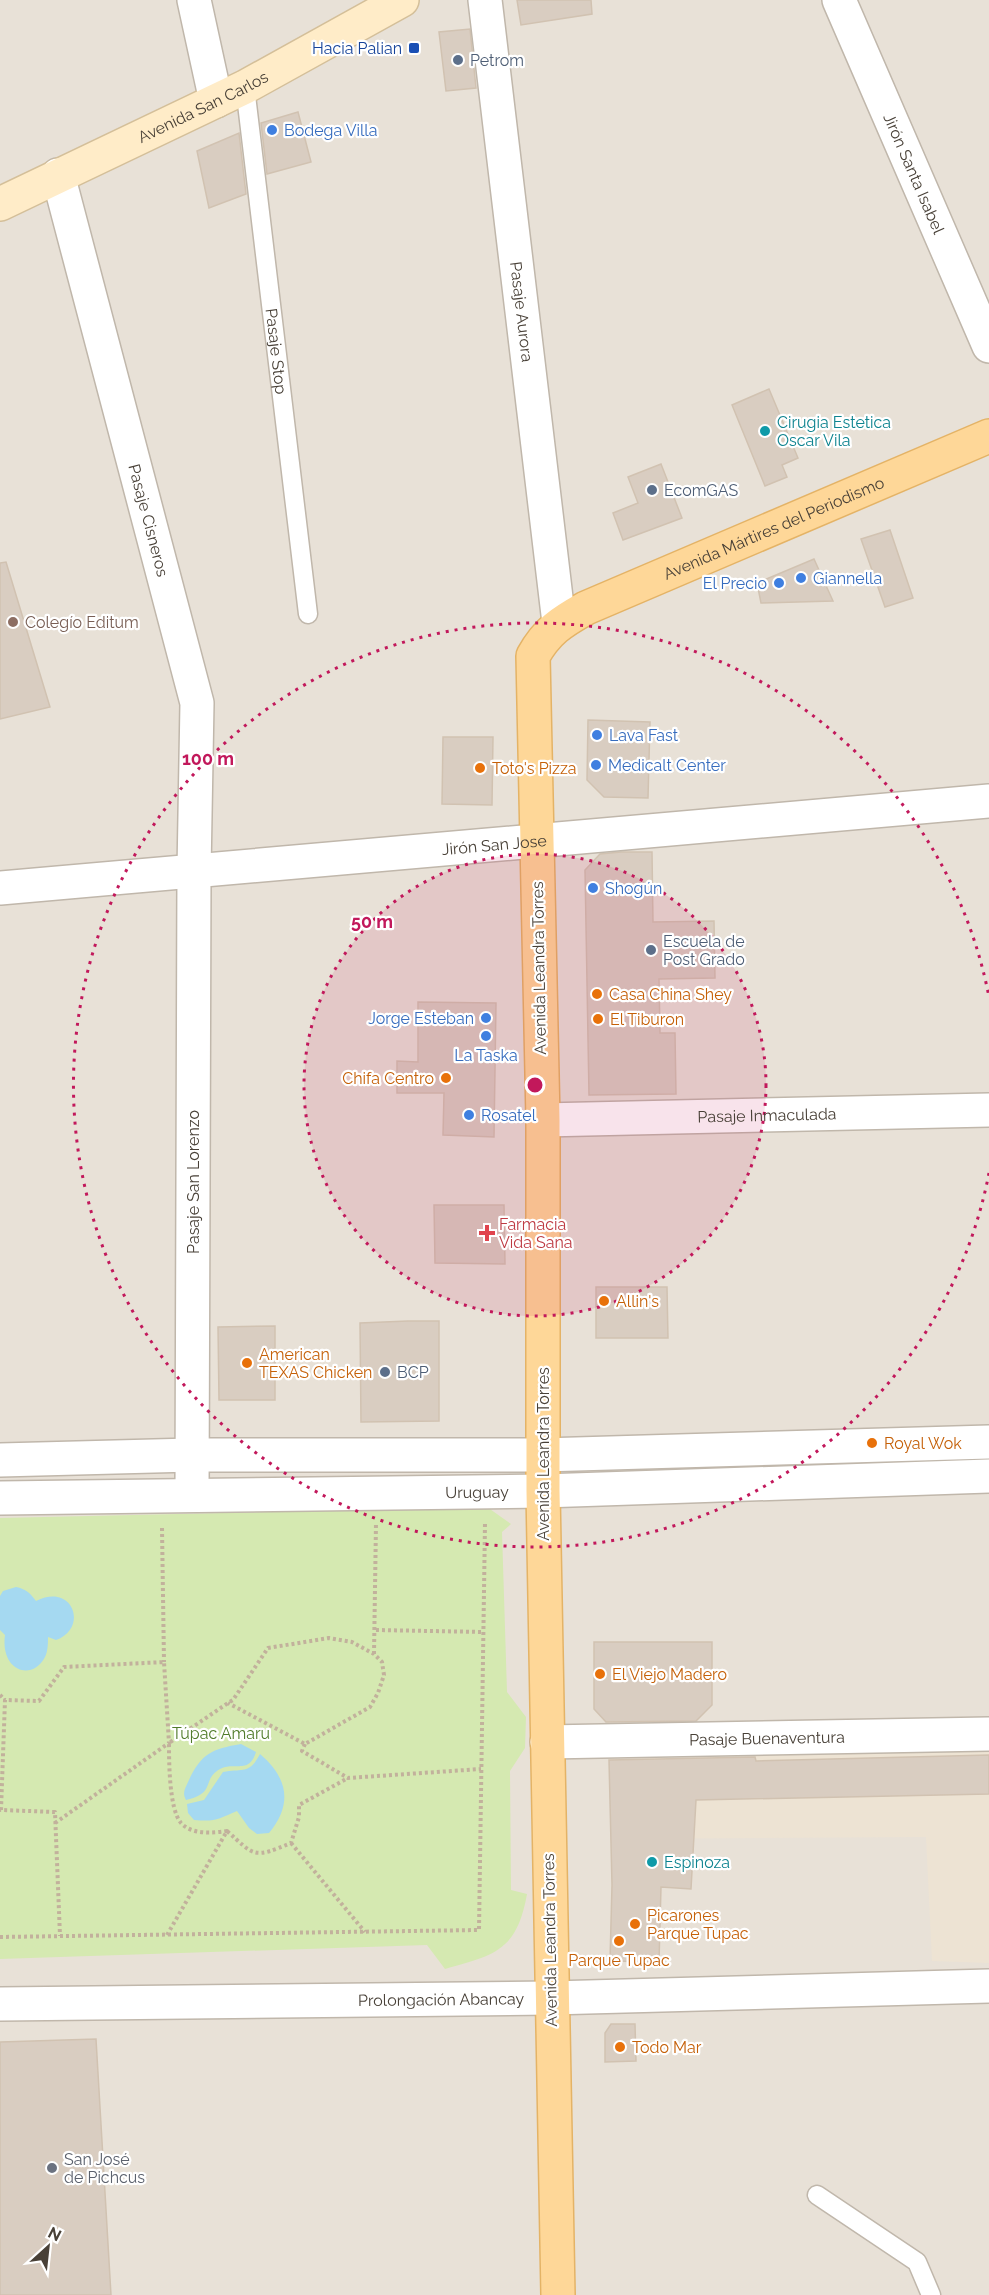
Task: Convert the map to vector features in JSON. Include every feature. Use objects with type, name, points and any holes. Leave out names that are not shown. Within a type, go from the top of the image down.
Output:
[{"type":"main road","name":"Avenida San Carlos","points":[[0,204],[230,94],[402,0]]},
{"type":"main road","name":"Avenida Mártires del Periodismo","points":[[559,623],[586,608],[989,436]]},
{"type":"main road","name":"Avenida Leandra Torres","points":[[558,2295],[542,1455],[543,1120],[533,656],[543,639],[559,623]]},
{"type":"street","points":[[194,0],[230,94]]},
{"type":"street","name":"Pasaje Aurora","points":[[485,0],[559,623]]},
{"type":"street","name":"Jirón Santa Isabel","points":[[839,0],[989,346]]},
{"type":"street","name":"Pasaje Cisneros","points":[[58,175],[197,703],[194,871]]},
{"type":"street","name":"Jirón San Jose","points":[[0,888],[989,801]]},
{"type":"street","name":"Pasaje San Lorenzo","points":[[192,1494],[194,871]]},
{"type":"street","name":"Pasaje Inmaculada","points":[[543,1120],[989,1110]]},
{"type":"street","points":[[0,1460],[192,1455],[542,1455],[989,1442]]},
{"type":"street","name":"Uruguay","points":[[0,1498],[543,1491],[989,1476]]},
{"type":"street","name":"Pasaje Buenaventura","points":[[547,1742],[989,1734]]},
{"type":"street","name":"Prolongación Abancay","points":[[0,2004],[551,1998],[989,1986]]},
{"type":"lane","name":"Pasaje Stop","points":[[230,94],[308,614]]},
{"type":"lane","points":[[817,2195],[917,2262],[931,2295]]},
{"type":"path","points":[[374,1654],[376,1514]]},
{"type":"path","points":[[0,1937],[479,1930],[485,1520]]},
{"type":"path","points":[[162,1523],[164,1662],[170,1782],[176,1813],[181,1823],[195,1831],[213,1833],[227,1831]]},
{"type":"path","points":[[376,1630],[483,1632]]},
{"type":"path","points":[[55,1823],[233,1700],[267,1648],[329,1638],[352,1642],[374,1654],[382,1662],[384,1675],[370,1707],[305,1744],[302,1751],[348,1778]]},
{"type":"path","points":[[0,1695],[5,1700],[39,1701],[64,1666],[164,1662]]},
{"type":"path","points":[[5,1700],[1,1810],[55,1812],[60,1936]]},
{"type":"path","points":[[228,1703],[305,1744]]},
{"type":"path","points":[[227,1831],[245,1849],[257,1854],[275,1850],[291,1843],[299,1817],[299,1805],[348,1778],[481,1769]]},
{"type":"path","points":[[167,1935],[227,1831]]},
{"type":"path","points":[[291,1843],[365,1932]]},
{"type":"shaded area","points":[[0,0],[989,0],[989,2295],[0,2295]]},
{"type":"shaded area","points":[[989,1744],[989,1963],[932,1961],[926,1837],[611,1839],[609,1751]]},
{"type":"green space","name":"Túpac Amaru","points":[[487,1507],[511,1524],[502,1532],[507,1692],[526,1717],[525,1748],[510,1771],[511,1890],[527,1894],[523,1913],[510,1939],[491,1954],[445,1969],[427,1945],[0,1959],[0,1518]]},
{"type":"water","points":[[16,1587],[28,1592],[36,1601],[59,1597],[67,1602],[74,1617],[72,1626],[66,1634],[56,1640],[48,1637],[46,1655],[39,1665],[25,1671],[18,1669],[7,1657],[5,1635],[0,1630],[0,1596],[3,1591]]},
{"type":"water","points":[[241,1744],[256,1752],[253,1759],[245,1765],[220,1769],[214,1773],[202,1794],[186,1800],[184,1793],[186,1787],[203,1759],[214,1751]]},
{"type":"water","points":[[260,1754],[277,1772],[284,1792],[282,1812],[269,1833],[257,1834],[249,1828],[237,1811],[217,1819],[194,1820],[188,1813],[187,1804],[204,1800],[223,1772],[249,1768]]},
{"type":"building","points":[[517,0],[591,0],[592,14],[521,25]]},
{"type":"building","name":"Petrom","points":[[470,29],[476,88],[446,91],[439,32]]},
{"type":"building","points":[[298,112],[311,162],[267,174],[261,123]]},
{"type":"building","points":[[239,133],[246,194],[209,208],[197,151]]},
{"type":"building","name":"Cirugia Estetica Oscar Vila","points":[[769,389],[798,458],[782,465],[787,477],[765,486],[732,405]]},
{"type":"building","name":"EcomGAS","points":[[661,464],[682,518],[623,540],[613,513],[638,503],[628,477]]},
{"type":"building","points":[[890,530],[913,598],[885,607],[861,539]]},
{"type":"building","points":[[814,559],[833,601],[761,603],[757,583]]},
{"type":"building","name":"Colegío Editum","points":[[6,562],[50,707],[0,719],[0,563]]},
{"type":"building","points":[[588,720],[650,722],[648,798],[604,797],[587,780]]},
{"type":"building","points":[[443,737],[493,737],[492,805],[442,804]]},
{"type":"building","points":[[652,852],[653,922],[714,921],[715,978],[659,979],[660,1033],[675,1033],[676,1094],[589,1095],[585,870],[600,854]]},
{"type":"building","points":[[418,1002],[496,1003],[494,1137],[443,1135],[444,1093],[397,1093],[397,1061],[418,1062]]},
{"type":"building","points":[[434,1205],[504,1205],[505,1264],[435,1263]]},
{"type":"building","points":[[596,1287],[667,1287],[668,1338],[596,1338]]},
{"type":"building","name":"BCP","points":[[439,1321],[439,1421],[361,1422],[360,1323]]},
{"type":"building","name":"American TEXAS Chicken","points":[[275,1326],[275,1400],[219,1400],[218,1327]]},
{"type":"building","points":[[594,1642],[712,1642],[712,1705],[696,1721],[606,1722],[594,1709]]},
{"type":"building","points":[[989,1755],[989,1794],[696,1800],[691,1889],[661,1887],[659,1962],[610,1961],[612,1885],[609,1760],[755,1757],[756,1761]]},
{"type":"building","name":"Todo Mar","points":[[611,2024],[635,2024],[636,2061],[605,2062],[605,2033]]},
{"type":"building","name":"San José de Pichcus","points":[[96,2039],[111,2295],[0,2295],[0,2042]]},
{"type":"place","name":"Hacia Palian","points":[[414,48]]},
{"type":"place","name":"Petrom","points":[[458,60]]},
{"type":"place","name":"Bodega Villa","points":[[272,130]]},
{"type":"place","name":"Cirugia Estetica Oscar Vila","points":[[765,431]]},
{"type":"place","name":"EcomGAS","points":[[652,490]]},
{"type":"place","name":"Giannella","points":[[801,578]]},
{"type":"place","name":"El Precio","points":[[779,583]]},
{"type":"place","name":"Colegío Editum","points":[[13,622]]},
{"type":"place","name":"Lava Fast","points":[[597,735]]},
{"type":"place","name":"Medicalt Center","points":[[596,765]]},
{"type":"place","name":"Toto's Pizza","points":[[480,768]]},
{"type":"place","name":"Shogún","points":[[593,888]]},
{"type":"place","name":"Escuela de Post Grado","points":[[651,950]]},
{"type":"place","name":"Casa China Shey","points":[[597,994]]},
{"type":"place","name":"Jorge Esteban","points":[[486,1018]]},
{"type":"place","name":"El Tiburon","points":[[598,1019]]},
{"type":"place","name":"La Taska","points":[[486,1036]]},
{"type":"place","name":"Chifa Centro","points":[[446,1078]]},
{"type":"place","name":"Rosatel","points":[[469,1115]]},
{"type":"place","name":"Farmacia Vida Sana","points":[[487,1233]]},
{"type":"place","name":"Allin's","points":[[604,1301]]},
{"type":"place","name":"American TEXAS Chicken","points":[[247,1363]]},
{"type":"place","name":"BCP","points":[[385,1372]]},
{"type":"place","name":"Royal Wok","points":[[872,1443]]},
{"type":"place","name":"El Viejo Madero","points":[[600,1674]]},
{"type":"place","name":"Espinoza","points":[[652,1862]]},
{"type":"place","name":"Picarones Parque Tupac","points":[[635,1924]]},
{"type":"place","name":"Parque Tupac","points":[[619,1941]]},
{"type":"place","name":"Todo Mar","points":[[620,2047]]},
{"type":"place","name":"San José de Pichcus","points":[[52,2168]]}]
